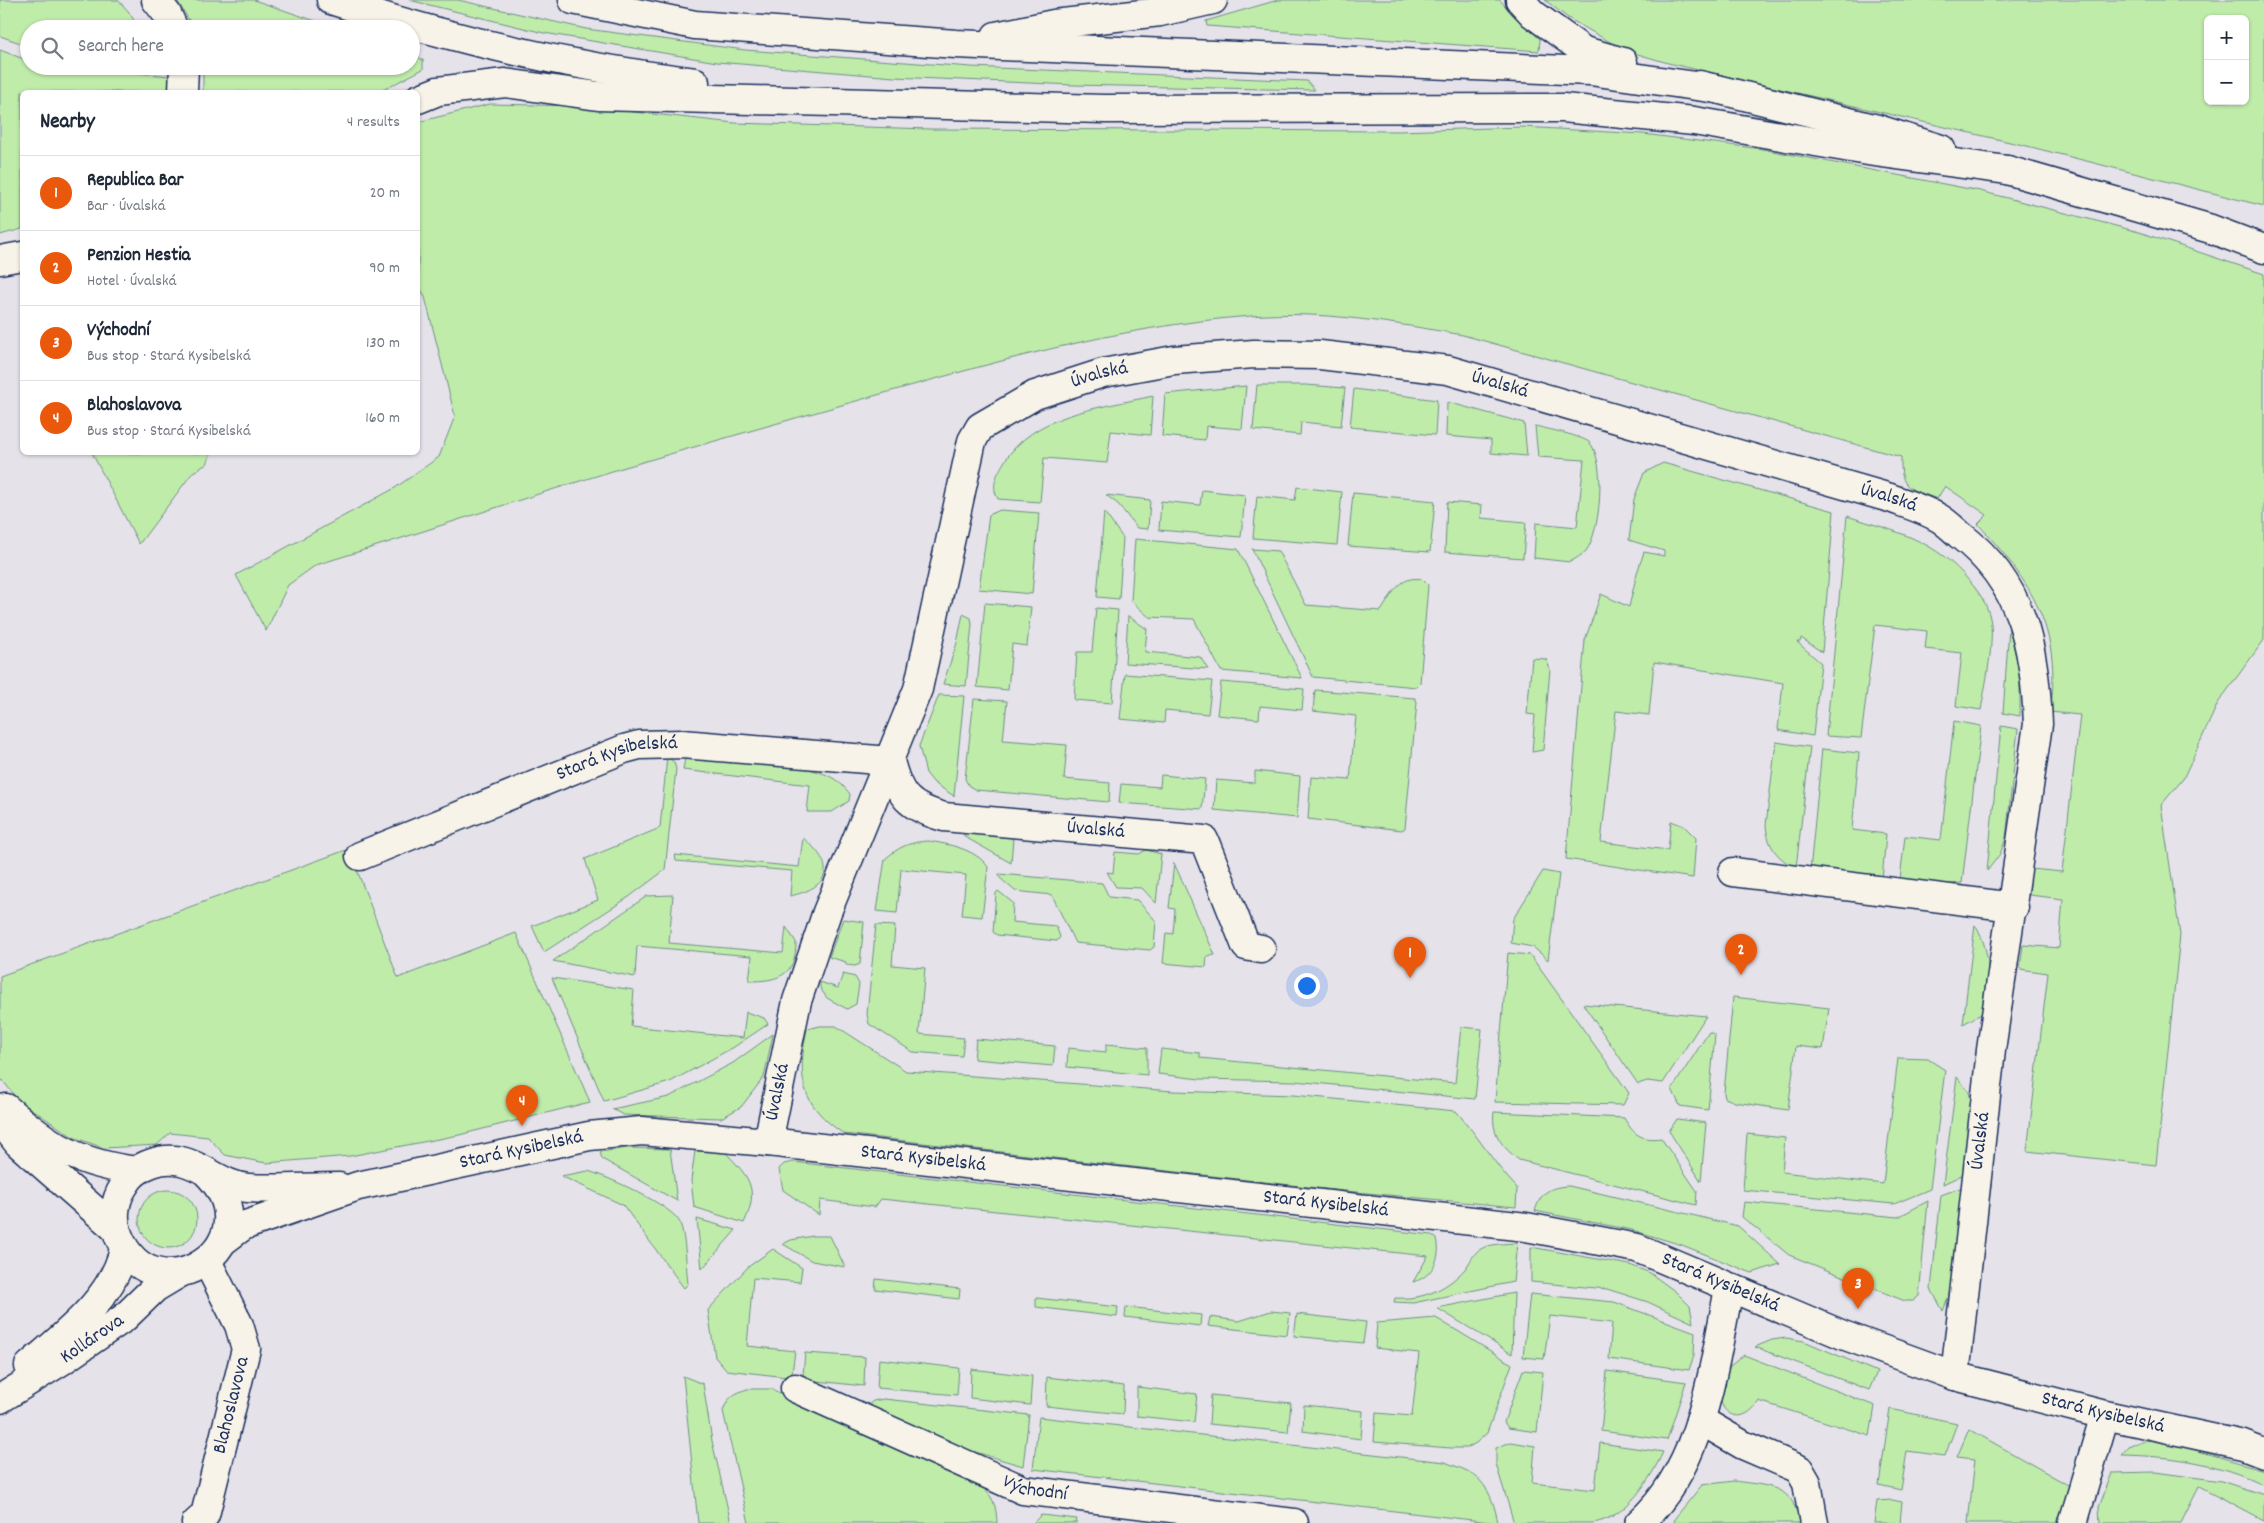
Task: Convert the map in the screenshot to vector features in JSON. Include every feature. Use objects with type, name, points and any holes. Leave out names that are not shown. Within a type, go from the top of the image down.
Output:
[{"type":"main road","points":[[156,0],[170,20]]},
{"type":"main road","points":[[331,0],[391,20]]},
{"type":"main road","points":[[573,0],[696,25],[956,44],[1590,71],[1717,89]]},
{"type":"main road","points":[[956,44],[1054,24],[1160,12],[1213,0]]},
{"type":"main road","points":[[1520,0],[1533,14],[1584,51],[1717,89],[1878,129],[2007,170],[2211,229],[2264,249]]},
{"type":"main road","points":[[420,28],[617,72],[837,100]]},
{"type":"main road","points":[[183,90],[184,75]]},
{"type":"main road","points":[[420,98],[438,91],[505,83],[598,96],[837,100],[1104,109],[1563,108],[1694,121],[1874,152],[2007,170]]},
{"type":"main road","name":"Úvalská","points":[[768,1142],[797,1001],[827,912],[918,689],[972,442],[980,427],[1035,395],[1103,373],[1174,360],[1254,354],[1320,355],[1448,370],[1863,489],[1939,518],[1975,546],[2002,578],[2018,607],[2028,636],[2036,680],[2038,724],[2014,906],[1991,1050],[1955,1376]]},
{"type":"main road","name":"Stará Kysibelská","points":[[360,856],[624,749],[639,745],[682,744],[890,761]]},
{"type":"main road","name":"Úvalská","points":[[890,761],[895,782],[905,799],[923,811],[944,817],[1204,840],[1246,946],[1261,948]]},
{"type":"main road","points":[[1733,872],[2014,906]]},
{"type":"main road","points":[[0,1103],[28,1128],[62,1150],[99,1166],[137,1171]]},
{"type":"main road","name":"Stará Kysibelská","points":[[0,1120],[18,1143],[120,1239],[132,1259],[155,1271],[180,1273],[215,1251],[244,1226],[358,1186],[589,1136],[642,1131],[768,1142],[1526,1227],[1637,1248],[1730,1289],[1843,1335],[1955,1376],[2105,1415],[2243,1445],[2264,1453]]},
{"type":"main road","name":"Stará Kysibelská","points":[[120,1239],[116,1204],[127,1180],[137,1171],[159,1161],[171,1160],[195,1164],[205,1171],[231,1183],[247,1188],[358,1186]]},
{"type":"main road","name":"Stará Kysibelská","points":[[205,1171],[222,1190],[227,1203],[228,1228],[215,1251]]},
{"type":"main road","name":"Kollárova","points":[[0,1392],[73,1327],[100,1298],[122,1259],[120,1239]]},
{"type":"main road","name":"Blahoslavova","points":[[196,1523],[205,1515],[246,1350],[215,1251]]},
{"type":"main road","name":"Kollárova","points":[[0,1399],[63,1360],[124,1318],[155,1288],[180,1273]]},
{"type":"main road","points":[[1639,1523],[1654,1510],[1670,1488],[1700,1420],[1730,1289]]},
{"type":"main road","name":"Východní","points":[[795,1388],[1023,1490],[1294,1523]]},
{"type":"main road","points":[[2073,1523],[2105,1415]]},
{"type":"main road","points":[[1700,1420],[1743,1445],[1799,1469],[1807,1483],[1814,1523]]},
{"type":"green space","points":[[0,0],[118,0],[134,20],[20,20],[20,43],[0,36]]},
{"type":"green space","points":[[177,0],[254,0],[313,20],[189,20]]},
{"type":"green space","points":[[409,0],[458,0],[586,29],[745,50],[971,67],[1307,81],[1315,90],[1074,85],[894,77],[717,62],[544,33]]},
{"type":"green space","points":[[1278,0],[1500,0],[1511,13],[1540,39],[1539,51],[1207,26],[1206,21]]},
{"type":"green space","points":[[1545,0],[2264,0],[2264,206],[2027,146],[1668,63],[1624,50],[1568,18]]},
{"type":"green space","points":[[0,50],[20,58],[20,75],[170,76],[170,90],[20,90],[20,230],[0,235]]},
{"type":"green space","points":[[420,58],[423,60],[423,69],[420,71]]},
{"type":"green space","points":[[203,75],[412,75],[383,90],[203,90]]},
{"type":"green space","points":[[490,104],[580,106],[734,123],[930,129],[1398,131],[1523,127],[1643,134],[1762,149],[1980,191],[2139,232],[2264,274],[2264,640],[2218,703],[2183,779],[2161,805],[2180,935],[2156,1165],[2027,1151],[2048,973],[2020,969],[2023,945],[2059,948],[2063,899],[2029,895],[2031,869],[2062,872],[2080,715],[2050,712],[2053,683],[2052,656],[2047,632],[2039,609],[2028,587],[1997,545],[1978,524],[1987,515],[1945,486],[1937,499],[1908,487],[1902,476],[1901,457],[1463,335],[1384,322],[1331,316],[1251,316],[1201,321],[1150,328],[1101,338],[953,374],[622,468],[316,565],[288,585],[266,631],[236,575],[395,488],[439,457],[455,416],[425,297],[420,288],[420,122]]},
{"type":"green space","points":[[1257,385],[1306,385],[1345,388],[1341,426],[1301,422],[1300,435],[1253,430]]},
{"type":"green space","points":[[1246,386],[1242,429],[1206,426],[1205,440],[1162,436],[1165,394]]},
{"type":"green space","points":[[1354,389],[1437,400],[1435,435],[1350,427]]},
{"type":"green space","points":[[1153,396],[1150,435],[1111,431],[1107,463],[1044,458],[1040,502],[998,499],[995,481],[998,473],[1016,447],[1031,434],[1049,423],[1069,415]]},
{"type":"green space","points":[[1447,402],[1524,423],[1527,456],[1491,453],[1491,440],[1446,436]]},
{"type":"green space","points":[[1535,426],[1586,440],[1595,452],[1600,480],[1600,497],[1595,528],[1586,551],[1570,562],[1534,558],[1536,523],[1577,527],[1584,460],[1538,457]]},
{"type":"green space","points":[[93,455],[210,455],[207,464],[193,472],[139,544]]},
{"type":"green space","points":[[1663,463],[1834,511],[1822,652],[1801,638],[1800,642],[1797,642],[1821,663],[1813,736],[1778,730],[1783,683],[1654,662],[1649,715],[1616,711],[1601,842],[1668,850],[1671,821],[1684,826],[1696,838],[1693,878],[1566,859],[1585,640],[1601,594],[1629,607],[1644,552],[1664,556],[1664,551],[1629,540],[1634,499],[1644,473]]},
{"type":"green space","points":[[1297,487],[1342,492],[1337,545],[1253,538],[1257,496],[1295,500]]},
{"type":"green space","points":[[1202,490],[1245,495],[1241,537],[1159,530],[1161,501],[1200,505]]},
{"type":"green space","points":[[1353,493],[1435,501],[1430,552],[1348,546]]},
{"type":"green space","points":[[1106,495],[1150,500],[1148,529],[1137,528],[1118,504]]},
{"type":"green space","points":[[1447,502],[1482,505],[1481,518],[1526,522],[1523,558],[1445,552]]},
{"type":"green space","points":[[1000,510],[1039,513],[1032,594],[979,589],[989,515]]},
{"type":"green space","points":[[1104,512],[1123,538],[1119,599],[1097,597]]},
{"type":"green space","points":[[1847,516],[1899,533],[1929,546],[1957,567],[1979,594],[1989,613],[1991,627],[1989,664],[1981,710],[1956,706],[1962,653],[1925,649],[1927,631],[1875,625],[1861,738],[1826,736]]},
{"type":"green space","points":[[1135,539],[1238,549],[1302,678],[1221,671],[1194,619],[1149,617],[1131,601]]},
{"type":"green space","points":[[1252,549],[1278,551],[1306,605],[1381,611],[1402,583],[1407,580],[1422,579],[1428,585],[1420,683],[1416,687],[1313,677]]},
{"type":"green space","points":[[985,603],[1031,607],[1027,646],[1012,644],[1008,690],[977,687]]},
{"type":"green space","points":[[1096,608],[1118,610],[1112,703],[1074,700],[1077,652],[1092,652]]},
{"type":"green space","points":[[963,614],[971,618],[972,624],[966,686],[943,684],[957,643]]},
{"type":"green space","points":[[1128,616],[1147,629],[1145,652],[1200,657],[1208,669],[1125,663]]},
{"type":"green space","points":[[2009,627],[2020,673],[2020,716],[2003,713]]},
{"type":"green space","points":[[1532,658],[1546,659],[1550,669],[1543,750],[1532,752],[1535,715],[1527,714]]},
{"type":"green space","points":[[1125,674],[1212,681],[1208,714],[1165,710],[1164,723],[1120,719]]},
{"type":"green space","points":[[1221,682],[1304,689],[1302,710],[1260,706],[1259,719],[1217,715]]},
{"type":"green space","points":[[1315,690],[1415,698],[1417,702],[1405,828],[1402,830],[1308,819],[1311,777],[1350,780],[1356,716],[1313,711]]},
{"type":"green space","points":[[939,695],[964,696],[954,796],[934,783],[926,773],[919,746]]},
{"type":"green space","points":[[974,699],[1007,701],[1003,740],[1067,745],[1064,779],[1110,783],[1109,802],[976,790],[969,786],[965,779]]},
{"type":"green space","points":[[1954,721],[1981,726],[1962,883],[1940,885],[1900,880],[1905,836],[1941,840]]},
{"type":"green space","points":[[2001,726],[2018,729],[2006,838],[2000,854],[1987,871]]},
{"type":"green space","points":[[1776,742],[1810,747],[1796,868],[1779,856],[1771,846],[1767,833],[1766,825]]},
{"type":"green space","points":[[1822,749],[1859,753],[1852,830],[1886,834],[1882,880],[1810,871]]},
{"type":"green space","points":[[667,757],[674,762],[676,769],[665,870],[629,897],[544,952],[532,926],[598,900],[585,859],[660,828]]},
{"type":"green space","points":[[685,758],[804,768],[830,776],[840,783],[850,794],[849,801],[832,812],[807,812],[810,785],[683,770]]},
{"type":"green space","points":[[1255,771],[1300,776],[1297,818],[1214,810],[1216,780],[1255,783]]},
{"type":"green space","points":[[1161,775],[1205,779],[1202,809],[1119,803],[1121,784],[1160,787]]},
{"type":"green space","points":[[963,833],[1013,838],[1011,863],[965,837]]},
{"type":"green space","points":[[803,838],[821,857],[825,866],[825,874],[814,887],[790,896],[792,871],[676,861],[675,855],[799,867]]},
{"type":"green space","points":[[928,841],[961,848],[976,856],[988,867],[982,917],[962,915],[966,875],[901,869],[897,913],[877,911],[885,859],[905,846]]},
{"type":"green space","points":[[349,849],[398,978],[516,933],[590,1102],[459,1135],[350,1156],[266,1163],[225,1155],[208,1137],[170,1133],[157,1145],[104,1148],[73,1137],[18,1100],[0,1077],[0,976]]},
{"type":"green space","points":[[1146,850],[1161,854],[1156,903],[1142,888],[1116,887],[1107,872],[1113,873],[1115,852],[1139,854]]},
{"type":"green space","points":[[1174,863],[1215,955],[1207,956],[1206,967],[1163,963],[1166,933],[1173,934],[1175,909],[1169,908]]},
{"type":"green space","points":[[1543,871],[1559,874],[1548,960],[1533,947],[1511,943],[1513,919]]},
{"type":"green space","points":[[999,874],[1102,883],[1109,897],[1137,900],[1156,921],[1154,947],[1150,950],[1075,943],[1052,895],[1015,891],[1000,878]]},
{"type":"green space","points":[[998,891],[1013,903],[1012,922],[1056,926],[1060,937],[1057,941],[997,935],[993,932],[996,893]]},
{"type":"green space","points":[[673,895],[669,943],[783,953],[786,927],[796,942],[793,962],[789,969],[777,978],[749,981],[752,956],[637,946],[635,977],[553,961],[647,896]]},
{"type":"green space","points":[[843,919],[864,922],[860,964],[855,966],[846,965],[846,962],[829,957]]},
{"type":"green space","points":[[876,925],[895,926],[892,965],[925,968],[919,1034],[964,1038],[962,1056],[913,1052],[869,1024],[867,1014]]},
{"type":"green space","points":[[1975,925],[1985,947],[1988,968],[1987,989],[1983,1013],[1963,1024]]},
{"type":"green space","points":[[1508,953],[1530,955],[1629,1093],[1623,1105],[1495,1102]]},
{"type":"green space","points":[[843,974],[855,977],[859,984],[856,1004],[847,1009],[827,998],[820,988],[820,982],[838,988]]},
{"type":"green space","points":[[552,978],[634,990],[631,1026],[743,1038],[746,1012],[764,1018],[768,1024],[734,1047],[670,1082],[604,1101]]},
{"type":"green space","points":[[1733,997],[1829,1008],[1823,1049],[1796,1046],[1788,1110],[1735,1102],[1725,1098]]},
{"type":"green space","points":[[1583,1004],[1706,1016],[1663,1083],[1647,1081],[1638,1084]]},
{"type":"green space","points":[[820,1026],[836,1026],[906,1071],[1173,1091],[1293,1095],[1456,1111],[1517,1188],[1516,1207],[1335,1190],[844,1134],[818,1112],[810,1101],[805,1089],[802,1062],[807,1029]]},
{"type":"green space","points":[[1461,1027],[1482,1029],[1475,1099],[1295,1081],[1200,1079],[1158,1074],[1161,1049],[1200,1053],[1200,1058],[1455,1083]]},
{"type":"green space","points":[[1709,1032],[1715,1035],[1708,1110],[1680,1106],[1672,1089]]},
{"type":"green space","points":[[773,1034],[764,1077],[741,1107],[721,1118],[623,1115],[612,1109],[669,1097],[733,1063]]},
{"type":"green space","points":[[976,1039],[1055,1046],[1053,1066],[974,1059]]},
{"type":"green space","points":[[1106,1044],[1147,1048],[1147,1075],[1067,1067],[1068,1048],[1106,1052]]},
{"type":"green space","points":[[1898,1058],[1928,1059],[1945,1070],[1930,1189],[1894,1204],[1743,1190],[1747,1134],[1785,1138],[1782,1172],[1883,1184]]},
{"type":"green space","points":[[1957,1077],[1969,1092],[1973,1107],[1966,1173],[1943,1184]]},
{"type":"green space","points":[[1494,1112],[1624,1118],[1638,1135],[1654,1139],[1661,1138],[1697,1191],[1696,1205],[1519,1160],[1499,1139],[1494,1127]]},
{"type":"green space","points":[[1677,1119],[1706,1123],[1701,1181],[1669,1131]]},
{"type":"green space","points":[[628,1148],[670,1149],[677,1201],[602,1159],[600,1152]]},
{"type":"green space","points":[[723,1150],[739,1167],[749,1182],[751,1200],[744,1223],[694,1207],[691,1180],[695,1151]]},
{"type":"green space","points":[[793,1162],[1432,1235],[1437,1239],[1437,1260],[1425,1276],[1413,1282],[1428,1256],[881,1199],[875,1207],[820,1200],[819,1215],[783,1190],[779,1169],[784,1164]]},
{"type":"green space","points":[[588,1171],[639,1192],[666,1208],[675,1216],[680,1223],[685,1245],[688,1284],[684,1288],[623,1205],[561,1176]]},
{"type":"green space","points":[[1569,1186],[1738,1226],[1780,1264],[1752,1273],[1682,1245],[1632,1230],[1535,1211],[1540,1199],[1551,1189]]},
{"type":"green space","points":[[1963,1187],[1951,1291],[1943,1311],[1931,1289],[1941,1195]]},
{"type":"green space","points":[[168,1190],[184,1195],[192,1203],[197,1219],[192,1235],[184,1243],[168,1248],[152,1243],[144,1235],[139,1219],[144,1203],[152,1195]]},
{"type":"green space","points":[[1928,1201],[1919,1296],[1913,1301],[1905,1301],[1789,1255],[1742,1217],[1744,1202],[1898,1217]]},
{"type":"green space","points":[[697,1219],[736,1230],[702,1269]]},
{"type":"green space","points":[[813,1236],[830,1236],[845,1267],[812,1261],[783,1244],[791,1240]]},
{"type":"green space","points":[[1517,1243],[1513,1282],[1413,1303],[1394,1302],[1395,1298],[1415,1297],[1442,1288],[1458,1276],[1475,1254],[1483,1248],[1498,1244]]},
{"type":"green space","points":[[1531,1247],[1630,1265],[1650,1273],[1676,1292],[1690,1306],[1693,1323],[1648,1302],[1607,1289],[1531,1282]]},
{"type":"green space","points":[[773,1249],[802,1268],[800,1282],[753,1278],[747,1346],[795,1351],[792,1373],[787,1377],[726,1370],[715,1357],[708,1310],[748,1267]]},
{"type":"green space","points":[[876,1279],[960,1289],[959,1299],[875,1289]]},
{"type":"green space","points":[[1514,1293],[1512,1354],[1437,1308]]},
{"type":"green space","points":[[1530,1294],[1614,1302],[1695,1332],[1694,1355],[1689,1370],[1609,1359],[1612,1323],[1550,1316],[1544,1359],[1523,1357]]},
{"type":"green space","points":[[1036,1298],[1118,1307],[1117,1317],[1036,1307]]},
{"type":"green space","points":[[1126,1307],[1201,1315],[1200,1326],[1125,1317]]},
{"type":"green space","points":[[1271,1311],[1290,1313],[1287,1335],[1208,1326],[1210,1317],[1239,1321]]},
{"type":"green space","points":[[1297,1314],[1366,1322],[1363,1343],[1294,1336]]},
{"type":"green space","points":[[1436,1318],[1512,1364],[1487,1433],[1467,1448],[1374,1442],[1376,1413],[1412,1416],[1419,1353],[1375,1348],[1377,1323]]},
{"type":"green space","points":[[1786,1338],[1804,1341],[1877,1372],[1869,1390],[1755,1347],[1772,1340]]},
{"type":"green space","points":[[805,1353],[865,1357],[864,1386],[807,1380],[803,1375]]},
{"type":"green space","points":[[1744,1355],[1875,1406],[1870,1436],[1759,1401],[1752,1410],[1744,1415],[1736,1416],[1729,1413],[1723,1407],[1720,1398],[1720,1387],[1725,1371]]},
{"type":"green space","points":[[879,1359],[959,1368],[957,1395],[877,1388]]},
{"type":"green space","points":[[971,1369],[1032,1376],[1030,1405],[970,1398]]},
{"type":"green space","points":[[1523,1370],[1543,1372],[1537,1432],[1508,1428],[1504,1422]]},
{"type":"green space","points":[[1607,1371],[1686,1382],[1667,1440],[1601,1431]]},
{"type":"green space","points":[[683,1376],[703,1384],[712,1441],[731,1523],[698,1523]]},
{"type":"green space","points":[[1047,1377],[1124,1386],[1123,1414],[1046,1406]]},
{"type":"green space","points":[[1137,1387],[1197,1394],[1194,1422],[1137,1416]]},
{"type":"green space","points":[[747,1389],[771,1389],[967,1477],[981,1486],[990,1495],[995,1507],[997,1523],[749,1523],[723,1411],[727,1402],[732,1397]]},
{"type":"green space","points":[[1211,1395],[1291,1403],[1288,1432],[1209,1424]]},
{"type":"green space","points":[[884,1399],[1029,1415],[1023,1466],[931,1439],[868,1412],[868,1405],[873,1401]]},
{"type":"green space","points":[[1304,1405],[1363,1411],[1361,1439],[1303,1431]]},
{"type":"green space","points":[[1890,1409],[1957,1423],[1945,1456],[1907,1451],[1901,1490],[1879,1485]]},
{"type":"green space","points":[[1039,1417],[1445,1462],[1474,1475],[1484,1485],[1495,1510],[1498,1523],[1033,1469]]},
{"type":"green space","points":[[1969,1429],[2068,1485],[2073,1491],[2062,1523],[1968,1523],[1975,1459],[1957,1457]]},
{"type":"green space","points":[[2147,1440],[2175,1444],[2264,1470],[2264,1485],[2230,1471],[2195,1462],[2159,1457],[2122,1455],[2129,1447]]},
{"type":"green space","points":[[1511,1442],[1535,1446],[1532,1483],[1595,1490],[1600,1443],[1663,1452],[1644,1486],[1626,1506],[1604,1520],[1592,1523],[1514,1523],[1496,1464],[1496,1448]]},
{"type":"green space","points":[[2155,1472],[2221,1481],[2264,1495],[2264,1521],[2199,1487],[2181,1523],[2100,1523],[2099,1507],[2112,1473]]},
{"type":"green space","points":[[1734,1481],[1767,1486],[1782,1492],[1793,1503],[1799,1523],[1674,1523],[1675,1518],[1702,1485]]},
{"type":"green space","points":[[1892,1500],[1902,1502],[1900,1523],[1874,1523],[1877,1501]]},
{"type":"green space","points":[[1041,1515],[1077,1519],[1076,1523],[1033,1523]]},
{"type":"place","name":"Penzion Hestia","points":[[1741,975]]},
{"type":"place","name":"Republica Bar","points":[[1410,978]]},
{"type":"place","name":"Blahoslavova","points":[[522,1126]]},
{"type":"place","name":"Východní","points":[[1858,1309]]}]
